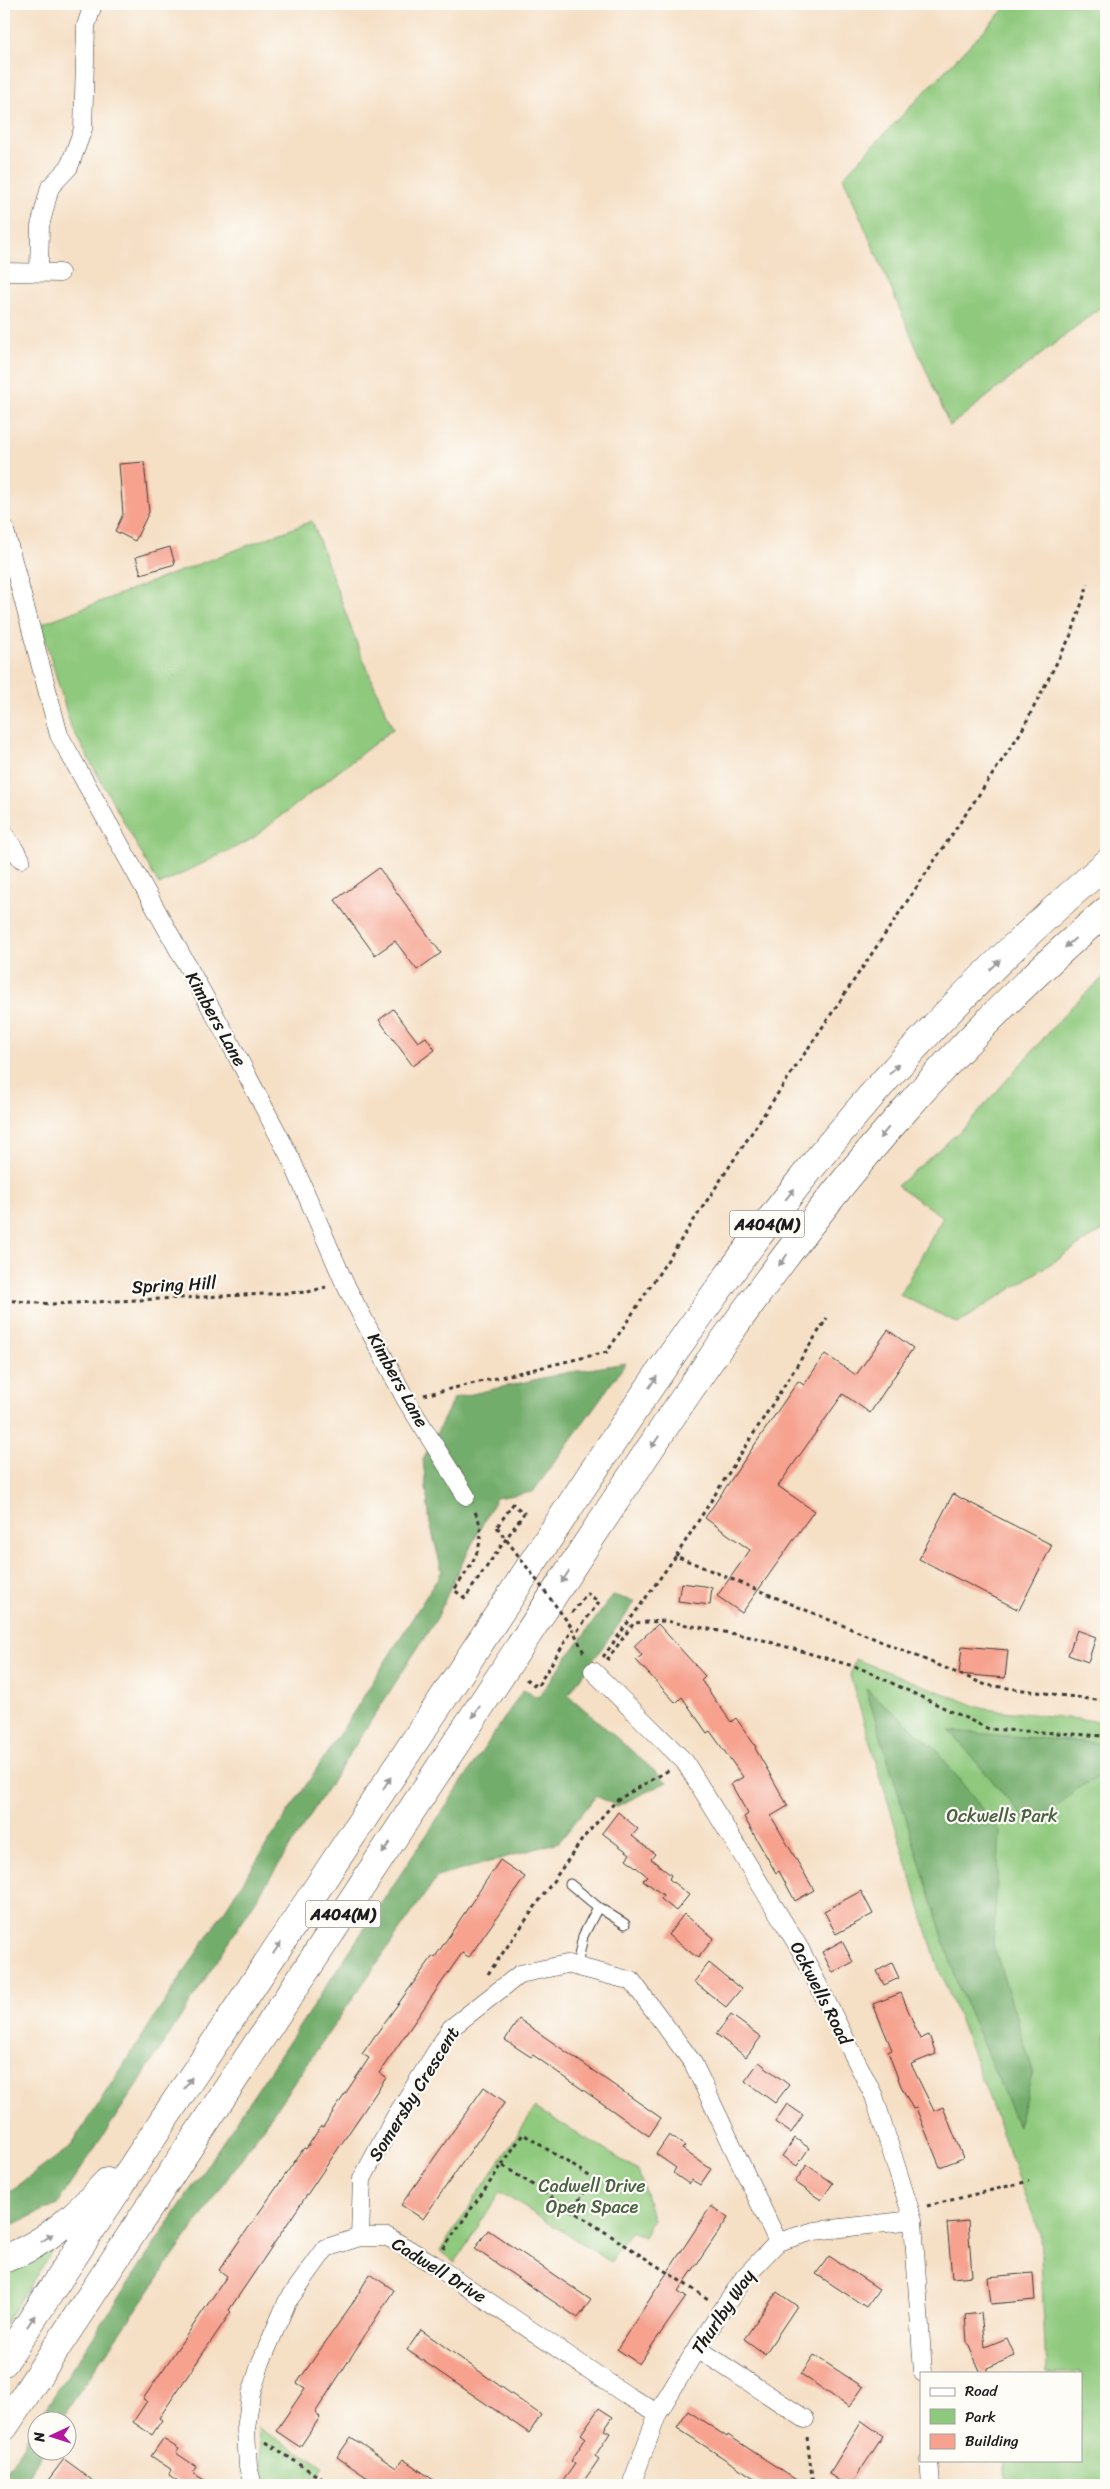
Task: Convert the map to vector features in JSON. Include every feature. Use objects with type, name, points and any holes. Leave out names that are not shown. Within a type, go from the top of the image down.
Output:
[{"type":"highway","name":"A404(M)","points":[[4,2362],[627,1421],[752,1244],[829,1146],[923,1038],[1031,930],[1106,864]]},
{"type":"highway","name":"A404(M)","points":[[4,2427],[630,1480],[747,1309],[837,1190],[905,1110],[1013,996],[1106,911]]},
{"type":"highway","name":"A404(M)","points":[[4,2260],[38,2244],[73,2217],[166,2116]]},
{"type":"street","points":[[39,273],[40,226],[50,187],[69,167],[83,129],[86,26],[93,4]]},
{"type":"street","points":[[4,272],[60,273]]},
{"type":"street","name":"Kimbers Lane","points":[[4,527],[59,735],[227,1037],[282,1141],[344,1282],[406,1400],[466,1496]]},
{"type":"street","points":[[4,834],[21,860]]},
{"type":"street","name":"Ockwells Road","points":[[594,1673],[685,1762],[800,1949],[874,2096],[911,2215],[923,2372]]},
{"type":"street","name":"Somersby Crescent","points":[[360,2237],[362,2178],[394,2119],[451,2028],[520,1974],[568,1964],[632,1981],[693,2063],[778,2242]]},
{"type":"street","name":"Thurlby Way","points":[[631,2485],[658,2413],[697,2348],[744,2276],[778,2242],[814,2231],[911,2215]]},
{"type":"street","name":"Cadwell Drive","points":[[253,2485],[248,2467],[246,2429],[251,2394],[287,2302],[326,2248],[360,2237],[388,2238],[433,2264],[628,2396],[658,2413]]},
{"type":"street","points":[[697,2348],[805,2419]]},
{"type":"street","points":[[929,2462],[931,2485]]},
{"type":"lane","points":[[570,1884],[598,1907],[625,1924]]},
{"type":"lane","points":[[577,1966],[583,1936],[598,1907]]},
{"type":"path","points":[[406,1400],[607,1352],[1021,732],[1072,633],[1088,584]]},
{"type":"path","name":"Spring Hill","points":[[4,1300],[52,1304],[308,1292],[344,1282]]},
{"type":"path","points":[[594,1673],[676,1556],[827,1318]]},
{"type":"path","points":[[466,1496],[480,1521],[478,1556],[454,1590],[465,1598],[503,1544],[508,1536],[524,1513],[513,1504],[497,1527],[503,1535],[509,1543],[573,1629],[537,1687],[525,1678],[531,1670]]},
{"type":"path","points":[[676,1556],[986,1685],[1104,1701]]},
{"type":"path","points":[[564,1624],[587,1593],[599,1602],[575,1634],[594,1673]]},
{"type":"path","points":[[594,1673],[634,1623],[666,1621],[756,1638],[860,1668],[989,1729],[1106,1736]]},
{"type":"path","points":[[433,2264],[522,2134],[594,2179],[572,2210]]},
{"type":"path","points":[[502,2165],[723,2309]]},
{"type":"path","points":[[911,2215],[1029,2181]]},
{"type":"path","points":[[805,2419],[813,2485]]},
{"type":"path","points":[[246,2429],[331,2485]]},
{"type":"green space","points":[[1009,4],[1106,4],[1106,303],[950,426],[843,177]]},
{"type":"green space","points":[[312,521],[360,652],[393,729],[252,839],[159,885],[71,727],[41,624]]},
{"type":"green space","points":[[1106,975],[1106,1228],[958,1323],[900,1295],[943,1217],[897,1186],[968,1124],[1071,1007]]},
{"type":"green space","points":[[626,1363],[533,1492],[496,1498],[456,1575],[437,1618],[137,2085],[57,2204],[4,2229],[4,2196],[70,2147],[355,1710],[442,1571],[430,1524],[423,1460],[454,1398],[565,1373]]},
{"type":"green space","points":[[613,1595],[635,1602],[568,1695],[667,1782],[617,1806],[596,1796],[559,1842],[437,1877],[67,2412],[43,2412],[523,1690],[538,1697]]},
{"type":"green space","name":"Ockwells Park","points":[[855,1659],[984,1709],[1106,1722],[1106,2485],[1005,2485],[1005,2462],[1082,2462],[1082,2372],[1046,2372],[1040,2234],[958,2015],[938,1967],[850,1676]]},
{"type":"green space","points":[[866,1689],[933,1746],[1000,1832],[993,1944],[1033,2071],[1018,2126],[958,1986]]},
{"type":"green space","points":[[950,1731],[1106,1744],[1106,1773],[1076,1789],[1056,1809],[1036,1823],[1023,1817]]},
{"type":"green space","name":"Cadwell Drive Open Space","points":[[535,2108],[638,2170],[653,2220],[644,2237],[631,2231],[611,2262],[500,2192],[455,2263],[440,2251]]},
{"type":"green space","points":[[59,2241],[4,2325],[4,2269]]},
{"type":"green space","points":[[258,2428],[323,2466],[314,2485],[266,2485],[262,2480]]},
{"type":"green space","points":[[28,2437],[28,2462],[37,2462],[22,2485],[4,2485],[4,2476]]},
{"type":"building","points":[[144,462],[149,512],[135,541],[115,531],[123,514],[119,464]]},
{"type":"building","points":[[170,547],[175,564],[141,574],[136,557]]},
{"type":"building","points":[[379,868],[441,953],[417,970],[395,941],[375,955],[335,900]]},
{"type":"building","points":[[393,1009],[418,1042],[426,1037],[435,1050],[413,1066],[379,1020]]},
{"type":"building","points":[[888,1330],[913,1348],[870,1413],[843,1394],[778,1486],[814,1511],[742,1613],[717,1596],[750,1550],[705,1518],[798,1381],[804,1385],[825,1354],[856,1375]]},
{"type":"building","points":[[953,1494],[1052,1545],[1019,1610],[919,1559]]},
{"type":"building","points":[[681,1583],[712,1587],[710,1605],[678,1601]]},
{"type":"building","points":[[658,1624],[705,1676],[701,1680],[731,1722],[736,1718],[756,1747],[788,1806],[771,1816],[814,1890],[795,1901],[779,1871],[776,1873],[744,1817],[748,1814],[731,1784],[743,1777],[710,1731],[707,1733],[682,1697],[676,1703],[636,1660],[642,1655],[634,1646]]},
{"type":"building","points":[[1077,1630],[1096,1637],[1088,1662],[1068,1655]]},
{"type":"building","points":[[962,1646],[1008,1650],[1005,1678],[959,1674]]},
{"type":"building","points":[[618,1812],[638,1829],[632,1836],[655,1854],[651,1859],[671,1875],[669,1879],[689,1895],[676,1911],[661,1899],[663,1895],[643,1880],[647,1876],[626,1859],[630,1854],[602,1833]]},
{"type":"building","points":[[500,1860],[525,1877],[469,1957],[462,1953],[379,2073],[386,2078],[229,2310],[231,2312],[159,2418],[162,2420],[152,2435],[133,2422],[147,2401],[143,2399],[227,2276],[219,2270],[304,2148],[306,2149],[321,2126],[323,2127],[369,2058],[362,2054],[433,1956],[435,1957]]},
{"type":"building","points":[[861,1891],[873,1914],[836,1934],[824,1911]]},
{"type":"building","points":[[684,1914],[714,1938],[698,1958],[668,1935]]},
{"type":"building","points":[[842,1941],[853,1962],[833,1973],[822,1952]]},
{"type":"building","points":[[709,1963],[741,1989],[726,2007],[694,1982]]},
{"type":"building","points":[[892,1963],[899,1978],[884,1985],[877,1971]]},
{"type":"building","points":[[901,1993],[920,2039],[929,2035],[936,2054],[911,2064],[934,2111],[943,2107],[963,2158],[940,2167],[916,2108],[913,2109],[901,2086],[888,2052],[892,2050],[873,2004]]},
{"type":"building","points":[[731,2015],[761,2037],[746,2057],[716,2034]]},
{"type":"building","points":[[519,2019],[661,2118],[649,2136],[533,2055],[531,2057],[505,2040]]},
{"type":"building","points":[[759,2062],[789,2085],[775,2103],[745,2081]]},
{"type":"building","points":[[484,2087],[505,2102],[423,2219],[401,2205]]},
{"type":"building","points":[[787,2104],[803,2115],[791,2133],[775,2122]]},
{"type":"building","points":[[669,2135],[685,2146],[682,2149],[711,2169],[700,2185],[692,2180],[689,2184],[673,2173],[676,2168],[656,2154]]},
{"type":"building","points":[[795,2138],[809,2148],[797,2166],[782,2156]]},
{"type":"building","points":[[807,2165],[833,2183],[821,2200],[795,2182]]},
{"type":"building","points":[[711,2206],[728,2218],[678,2292],[686,2297],[639,2364],[617,2349]]},
{"type":"building","points":[[968,2221],[972,2276],[952,2278],[947,2223]]},
{"type":"building","points":[[488,2230],[591,2300],[578,2318],[475,2249]]},
{"type":"building","points":[[829,2256],[879,2289],[866,2307],[816,2274]]},
{"type":"building","points":[[1033,2273],[1035,2300],[991,2304],[988,2277]]},
{"type":"building","points":[[370,2274],[394,2290],[315,2413],[320,2417],[300,2447],[276,2431],[305,2388],[297,2383],[352,2304]]},
{"type":"building","points":[[777,2292],[797,2306],[765,2354],[744,2339]]},
{"type":"building","points":[[981,2313],[985,2347],[1007,2338],[1015,2356],[987,2368],[987,2372],[981,2372],[967,2342],[965,2315]]},
{"type":"building","points":[[421,2330],[541,2415],[529,2433],[407,2350]]},
{"type":"building","points":[[814,2355],[863,2387],[849,2407],[801,2374]]},
{"type":"building","points":[[599,2408],[613,2417],[604,2430],[610,2433],[595,2456],[599,2459],[581,2485],[560,2485],[575,2464],[571,2461],[586,2438],[581,2434]]},
{"type":"building","points":[[688,2411],[804,2485],[765,2485],[677,2428]]},
{"type":"building","points":[[862,2421],[883,2436],[851,2485],[846,2485],[829,2474]]},
{"type":"building","points":[[351,2437],[396,2468],[403,2459],[441,2485],[378,2485],[337,2457]]},
{"type":"building","points":[[163,2439],[179,2449],[176,2453],[197,2467],[193,2473],[212,2485],[184,2485],[169,2475],[172,2470],[151,2456]]},
{"type":"building","points":[[62,2462],[68,2462],[98,2485],[58,2485],[49,2479]]}]
